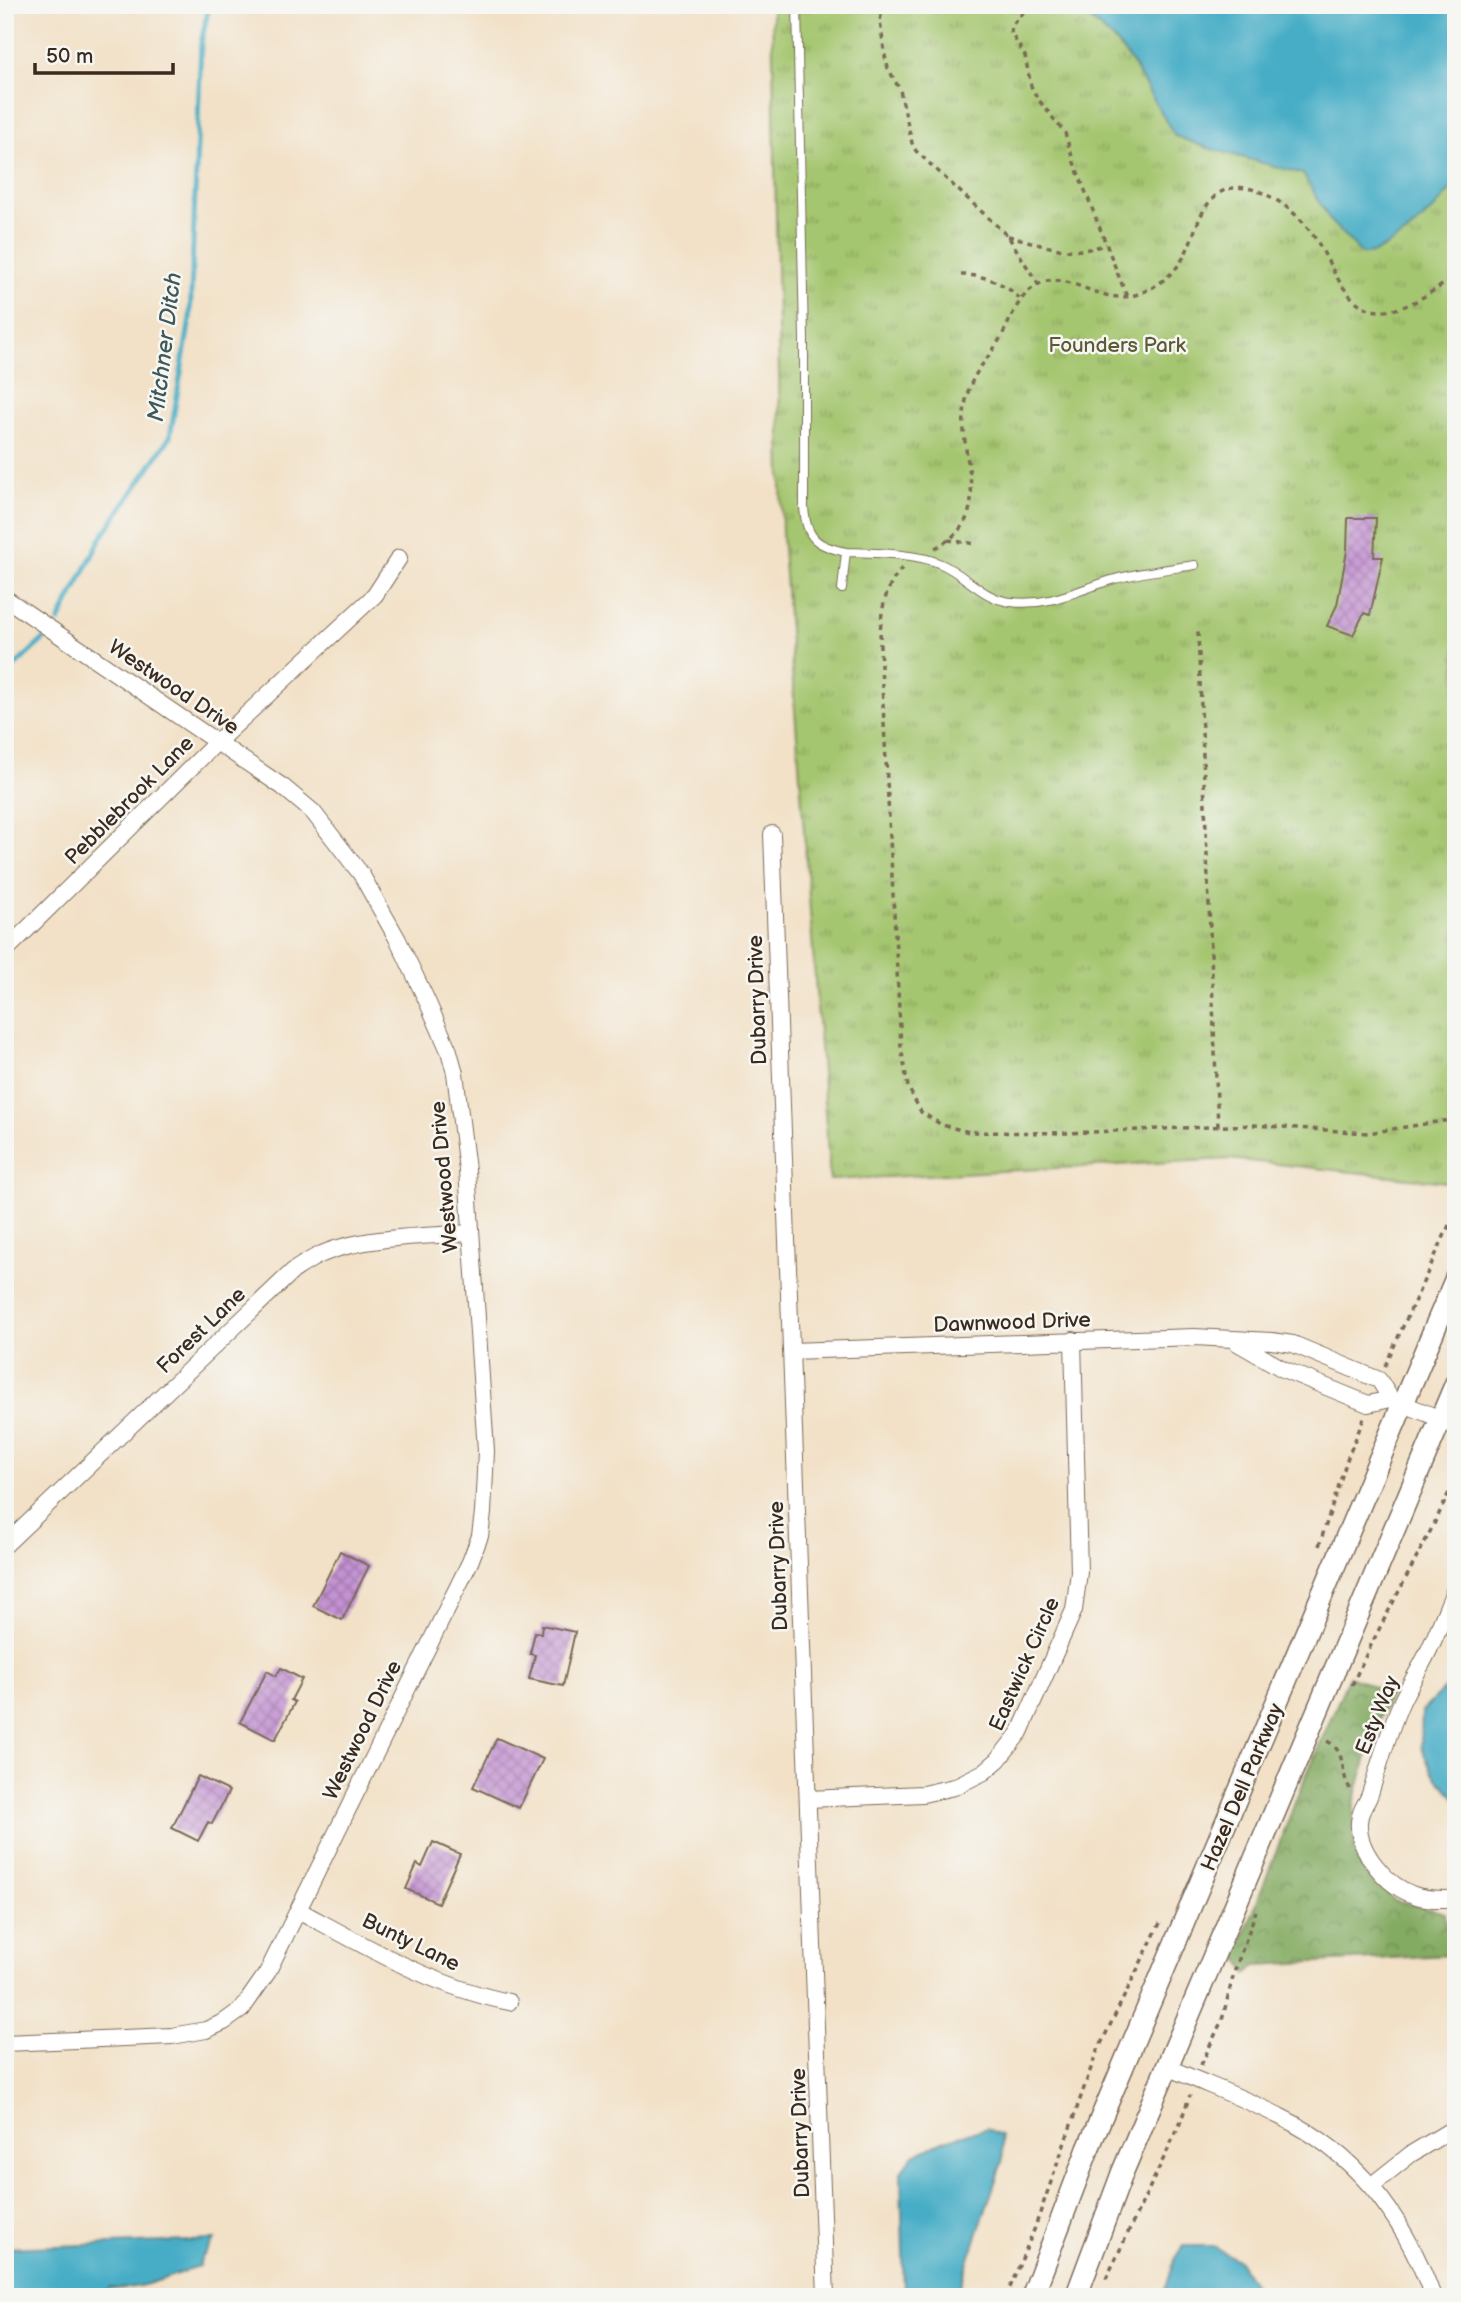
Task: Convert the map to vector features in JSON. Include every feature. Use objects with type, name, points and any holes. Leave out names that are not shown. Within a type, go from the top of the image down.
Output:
[{"type":"main road","name":"Hazel Dell Parkway","points":[[1032,2297],[1088,2149],[1397,1401],[1456,1278]]},
{"type":"main road","name":"Hazel Dell Parkway","points":[[1076,2297],[1118,2184],[1167,2067],[1448,1422],[1456,1383]]},
{"type":"street","name":"Pebblebrook Lane","points":[[5,951],[217,741],[374,595],[399,558]]},
{"type":"street","name":"Westwood Drive","points":[[5,598],[282,787],[313,812],[361,874],[428,1001],[449,1051],[455,1073],[467,1170],[486,1451],[480,1536],[470,1562],[253,1997],[224,2022],[206,2030],[172,2036],[5,2043]]},
{"type":"street","name":"Dubarry Drive","points":[[772,834],[826,2297]]},
{"type":"street","name":"Forest Lane","points":[[5,1545],[293,1270],[338,1248],[372,1242],[470,1233]]},
{"type":"street","name":"Dawnwood Drive","points":[[791,1351],[1194,1337],[1293,1345],[1379,1380],[1397,1401],[1448,1422]]},
{"type":"street","name":"Eastwick Circle","points":[[808,1799],[923,1794],[954,1787],[970,1780],[998,1760],[1020,1732],[1070,1619],[1077,1591],[1079,1572],[1073,1340]]},
{"type":"street","name":"Dawnwood Drive","points":[[1234,1340],[1283,1369],[1368,1404],[1397,1401]]},
{"type":"street","name":"Esty Way","points":[[1456,1587],[1427,1655],[1402,1700],[1369,1798],[1361,1808],[1359,1826],[1363,1844],[1372,1861],[1390,1881],[1404,1891],[1435,1900],[1456,1899]]},
{"type":"street","name":"Bunty Lane","points":[[298,1910],[417,1972],[476,1996],[509,2002]]},
{"type":"street","points":[[1167,2067],[1281,2117],[1338,2153],[1372,2185],[1406,2235],[1433,2297]]},
{"type":"street","points":[[1372,2185],[1411,2154],[1456,2127]]},
{"type":"lane","points":[[797,5],[802,154],[804,519],[813,539],[823,546],[846,552],[928,559],[946,566],[978,590],[998,600],[1022,603],[1060,599],[1134,575],[1195,565]]},
{"type":"lane","points":[[842,589],[846,552]]},
{"type":"path","points":[[883,5],[880,21],[885,55],[888,68],[900,90],[912,143],[916,150],[1007,236],[1038,285]]},
{"type":"path","points":[[1030,5],[1012,24],[1011,33],[1025,56],[1031,86],[1037,99],[1053,116],[1068,139],[1073,160],[1127,298]]},
{"type":"path","points":[[1456,277],[1400,308],[1382,311],[1366,308],[1348,294],[1314,237],[1295,215],[1261,192],[1235,187],[1218,194],[1209,202],[1182,261],[1152,288],[1127,298],[1111,297],[1061,280],[1045,281],[1038,285],[1020,299],[996,347],[982,362],[970,384],[963,429],[972,508],[962,529],[915,558],[897,574],[884,599],[880,635],[901,1047],[905,1077],[913,1101],[930,1120],[969,1132],[1046,1134],[1271,1126],[1368,1133],[1456,1119]]},
{"type":"path","points":[[1007,236],[1065,251],[1086,251],[1106,244]]},
{"type":"path","points":[[961,275],[993,280],[1020,299]]},
{"type":"path","points":[[948,540],[976,544]]},
{"type":"path","points":[[1198,632],[1218,1127]]},
{"type":"path","points":[[1386,1363],[1456,1210]]},
{"type":"path","points":[[1319,1547],[1361,1425]]},
{"type":"path","points":[[1350,1689],[1456,1476]]},
{"type":"path","points":[[1322,1752],[1327,1741],[1335,1745],[1340,1751],[1347,1786],[1352,1792],[1369,1798]]},
{"type":"path","points":[[1206,2054],[1222,2020],[1234,1973],[1259,1902]]},
{"type":"path","points":[[1006,2297],[1034,2230],[1096,2054],[1166,1912]]},
{"type":"path","points":[[1102,2286],[1188,2102]]},
{"type":"green space","name":"Founders Park","points":[[772,5],[1456,5],[1456,1183],[1229,1159],[830,1180],[782,535]]},
{"type":"green space","points":[[1349,1676],[1390,1694],[1374,1732],[1354,1803],[1353,1837],[1358,1863],[1394,1900],[1445,1913],[1449,1955],[1256,1965],[1247,1974],[1237,1954],[1298,1795]]},
{"type":"water","points":[[1081,5],[1456,5],[1456,183],[1435,208],[1406,234],[1374,253],[1362,254],[1331,222],[1303,174],[1208,148],[1175,136],[1131,61],[1113,39],[1083,13]]},
{"type":"water","points":[[1456,1683],[1456,1799],[1432,1772],[1421,1746],[1422,1711],[1446,1687]]},
{"type":"water","points":[[987,2128],[1001,2136],[1003,2159],[956,2297],[904,2297],[901,2172],[914,2155],[945,2140]]},
{"type":"water","points":[[215,2240],[201,2259],[199,2267],[144,2285],[110,2288],[102,2297],[5,2297],[5,2248]]},
{"type":"water","points":[[1183,2246],[1214,2246],[1239,2261],[1261,2297],[1163,2297],[1175,2258]]},
{"type":"building","points":[[1348,518],[1376,518],[1374,557],[1383,557],[1370,615],[1364,613],[1353,635],[1327,626],[1337,605],[1347,551]]},
{"type":"building","points":[[340,1551],[369,1566],[342,1620],[313,1606]]},
{"type":"building","points":[[542,1625],[575,1632],[563,1686],[529,1679],[535,1655],[530,1654],[535,1632],[541,1633]]},
{"type":"building","points":[[281,1668],[302,1679],[291,1700],[295,1702],[275,1740],[240,1722],[267,1671],[276,1676]]},
{"type":"building","points":[[497,1738],[543,1759],[519,1808],[473,1787]]},
{"type":"building","points":[[198,1776],[229,1791],[212,1824],[208,1822],[198,1841],[172,1828]]},
{"type":"building","points":[[433,1842],[460,1854],[438,1903],[406,1889],[417,1864],[422,1867]]},
{"type":"waterway","name":"Mitchner Ditch","points":[[59,621],[101,538],[170,437],[190,319],[201,43],[209,5]]},
{"type":"waterway","name":"Mitchner Ditch","points":[[5,675],[44,639]]}]
